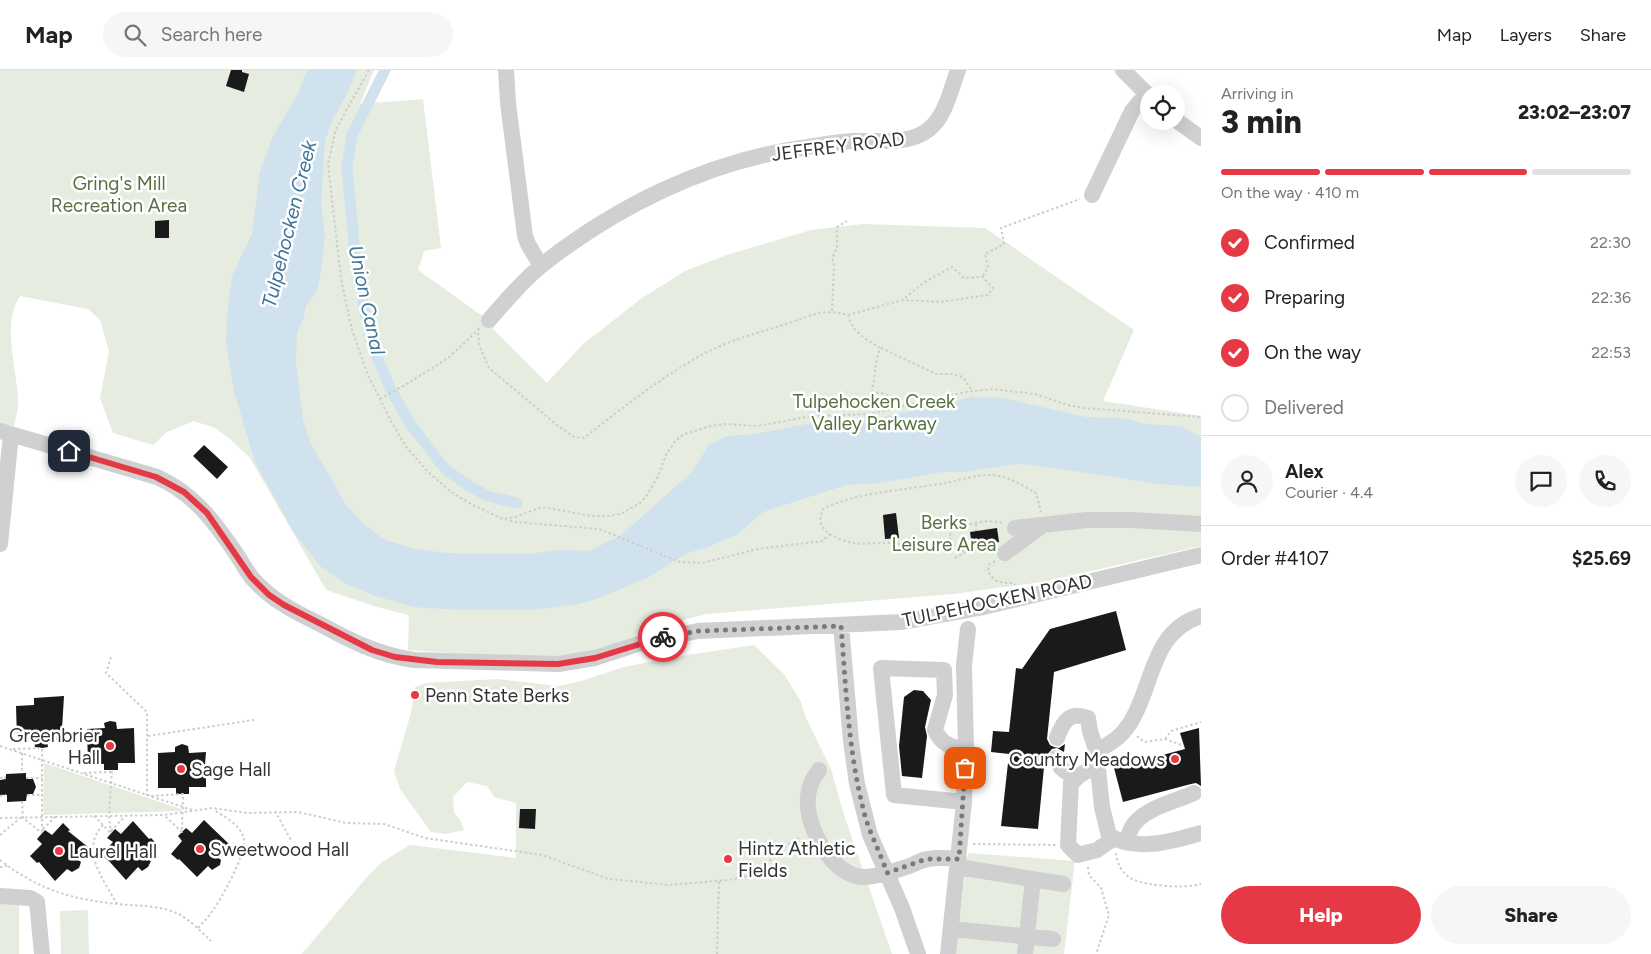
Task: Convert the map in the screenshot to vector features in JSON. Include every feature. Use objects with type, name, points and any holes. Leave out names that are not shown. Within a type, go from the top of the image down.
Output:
[{"type":"street","points":[[506,70],[508,103],[526,236],[528,244],[542,266]]},
{"type":"street","name":"JEFFREY ROAD","points":[[483,325],[542,266],[586,234],[637,203],[717,168],[796,148],[830,143],[900,140],[916,137],[931,128],[940,116],[958,70]]},
{"type":"street","points":[[1123,70],[1140,88]]},
{"type":"street","points":[[1092,195],[1132,111],[1140,102]]},
{"type":"street","points":[[1185,126],[1201,138]]},
{"type":"street","points":[[0,544],[6,432]]},
{"type":"street","name":"TULPEHOCKEN ROAD","points":[[6,432],[156,477],[170,483],[184,492],[207,513],[251,577],[269,595],[352,641],[395,657],[437,662],[558,664],[595,658],[644,642],[690,632],[902,622],[979,608],[1201,555]]},
{"type":"street","points":[[1015,528],[1087,520],[1131,520],[1201,524]]},
{"type":"street","points":[[1005,553],[1045,524]]},
{"type":"street","points":[[1194,793],[1149,812],[1139,819],[1120,840],[1097,850],[1078,854],[1068,845],[1071,783],[1128,728],[1144,696],[1160,649],[1181,624],[1201,616]]},
{"type":"street","points":[[844,625],[851,741],[857,784],[870,834],[918,954]]},
{"type":"street","points":[[948,954],[964,802],[966,750],[964,665],[968,629]]},
{"type":"street","points":[[964,802],[894,795],[881,668],[944,670],[945,695],[935,730],[946,746],[966,750]]},
{"type":"street","points":[[1057,738],[1062,725],[1072,716],[1078,714],[1088,718],[1096,758],[1102,807],[1109,836],[1120,840],[1159,844],[1201,833]]},
{"type":"street","points":[[1056,758],[1061,768],[1076,779]]},
{"type":"street","points":[[819,770],[809,787],[807,799],[808,814],[814,831],[827,855],[852,874],[865,877],[887,873],[926,859],[959,857],[1033,879],[1063,885]]},
{"type":"street","points":[[1025,954],[1033,879]]},
{"type":"street","points":[[0,896],[30,898],[37,902],[42,954]]},
{"type":"street","points":[[951,930],[1053,938]]},
{"type":"path","points":[[369,70],[336,129],[328,164],[341,279],[352,330],[368,375],[407,448],[428,472],[451,492],[503,519],[515,522],[605,530],[680,562],[702,563],[758,549],[822,541],[830,534]]},
{"type":"path","points":[[983,277],[988,267],[985,254],[1004,244],[1000,228],[1092,195]]},
{"type":"path","points":[[832,311],[834,265],[832,258],[838,248],[837,227],[847,221]]},
{"type":"path","points":[[903,300],[923,283],[952,267],[964,278],[983,277]]},
{"type":"path","points":[[483,325],[479,345],[489,368],[557,425],[574,437],[584,438],[663,379],[707,352],[756,332],[804,317],[832,311],[848,315],[903,300],[940,302],[988,295],[993,288],[983,277]]},
{"type":"path","points":[[848,315],[850,323],[857,333],[880,348],[936,374],[951,374],[964,377],[972,391]]},
{"type":"path","points":[[380,399],[448,358],[483,325]]},
{"type":"path","points":[[864,414],[864,408],[872,393],[874,367],[880,348]]},
{"type":"path","points":[[503,519],[515,517],[542,507],[592,516],[621,514],[640,503],[647,495],[658,476],[670,446],[684,434],[697,429],[726,424],[758,426],[812,416],[864,414],[972,391],[991,389],[1035,394],[1068,405],[1084,408],[1201,417]]},
{"type":"path","points":[[872,393],[880,392],[893,398],[900,407]]},
{"type":"path","points":[[951,545],[941,551],[929,553],[900,544],[854,543],[830,534],[821,527],[819,521],[823,509],[830,505],[872,494],[910,490],[986,474],[1006,477],[1036,492],[1045,524]]},
{"type":"path","points":[[951,545],[950,532],[964,525],[996,521],[1015,528]]},
{"type":"path","points":[[976,524],[976,531]]},
{"type":"path","points":[[951,545],[965,552]]},
{"type":"path","points":[[955,558],[965,552],[1000,550],[1005,553],[989,565],[988,571],[991,578],[998,583],[1014,583],[1019,598]]},
{"type":"path","points":[[112,657],[106,673],[146,709],[148,796]]},
{"type":"path","points":[[148,736],[254,720]]},
{"type":"path","points":[[1165,739],[1171,731],[1201,722]]},
{"type":"path","points":[[1128,728],[1144,742],[1165,739],[1184,746]]},
{"type":"path","points":[[0,746],[193,810]]},
{"type":"path","points":[[11,749],[42,748],[42,830]]},
{"type":"path","points":[[22,754],[22,773]]},
{"type":"path","points":[[80,773],[110,772],[112,770],[111,830]]},
{"type":"path","points":[[0,778],[5,777],[5,780]]},
{"type":"path","points":[[26,778],[42,778]]},
{"type":"path","points":[[148,796],[183,794],[182,832],[164,814]]},
{"type":"path","points":[[0,796],[6,795]]},
{"type":"path","points":[[27,795],[41,795]]},
{"type":"path","points":[[0,836],[21,818],[22,801]]},
{"type":"path","points":[[0,818],[125,816],[182,813],[212,808],[248,812],[298,812],[346,823],[384,824],[425,838],[542,855],[609,879],[669,885],[718,881],[747,876],[792,842],[814,831]]},
{"type":"path","points":[[197,929],[214,910],[236,869],[245,846],[242,833],[238,827],[212,808]]},
{"type":"path","points":[[275,811],[292,842]]},
{"type":"path","points":[[94,816],[111,834],[111,830],[125,816]]},
{"type":"path","points":[[21,818],[42,834],[42,830],[55,817]]},
{"type":"path","points":[[103,825],[96,835],[92,850],[94,861],[117,904]]},
{"type":"path","points":[[1120,840],[1116,856],[1122,870],[1132,879],[1166,886],[1191,887],[1201,884]]},
{"type":"path","points":[[959,857],[1068,845]]},
{"type":"path","points":[[1086,853],[1089,875],[1101,888],[1109,916],[1096,954]]},
{"type":"path","points":[[0,860],[34,882],[60,894],[175,912],[211,940]]},
{"type":"path","points":[[0,867],[7,865]]},
{"type":"path","points":[[718,881],[718,954]]},
{"type":"green space","name":"Tulpehocken Creek Valley Parkway","points":[[0,70],[374,70],[360,104],[423,99],[441,248],[424,251],[418,270],[495,325],[493,329],[547,383],[582,345],[642,298],[685,271],[727,255],[811,230],[863,224],[985,228],[1134,330],[1103,401],[1201,416],[1201,546],[1043,582],[953,594],[706,614],[654,628],[606,648],[582,655],[527,658],[408,650],[409,615],[377,607],[326,590],[250,458],[215,428],[194,421],[167,432],[153,445],[113,433],[100,398],[109,351],[100,320],[88,309],[20,296],[14,308],[11,321],[18,408],[14,426],[0,424]]},
{"type":"green space","points":[[754,645],[784,674],[801,702],[806,718],[831,769],[844,815],[892,954],[302,954],[366,878],[382,862],[410,845],[516,858],[516,803],[494,797],[487,786],[467,782],[453,797],[454,812],[464,830],[446,834],[431,832],[400,789],[394,771],[411,713],[415,687],[426,683],[498,679],[559,686],[624,667],[674,657]]},
{"type":"green space","points":[[44,763],[181,809],[181,811],[43,815]]},
{"type":"green space","points":[[968,853],[1075,861],[1064,954],[955,954]]},
{"type":"green space","points":[[0,904],[19,904],[19,954],[0,954]]},
{"type":"green space","points":[[88,910],[89,954],[61,954],[60,911]]},
{"type":"water","name":"Tulpehocken Creek","points":[[307,70],[357,70],[325,140],[321,205],[325,235],[321,271],[317,290],[306,306],[304,317],[297,332],[296,363],[303,420],[311,444],[346,505],[364,524],[385,540],[415,549],[447,553],[529,554],[559,550],[589,551],[620,536],[692,472],[709,445],[727,436],[755,434],[817,422],[843,423],[879,418],[972,397],[1002,398],[1086,417],[1123,418],[1145,424],[1181,426],[1201,437],[1201,487],[1159,484],[1018,464],[964,472],[943,472],[879,483],[846,485],[763,512],[738,534],[706,548],[687,553],[651,576],[600,598],[578,604],[531,610],[463,610],[413,607],[375,596],[344,583],[320,566],[293,531],[255,462],[234,391],[226,342],[232,276],[252,234],[260,172],[272,138],[298,94]]},
{"type":"building","points":[[231,70],[242,70],[242,72],[249,74],[244,92],[226,86]]},
{"type":"building","points":[[169,220],[169,238],[155,238],[155,221]]},
{"type":"building","points":[[204,445],[228,467],[217,479],[193,456]]},
{"type":"building","points":[[896,513],[899,538],[885,539],[883,515]]},
{"type":"building","points":[[997,528],[999,542],[972,546],[970,532]]},
{"type":"building","points":[[1116,611],[1126,650],[1054,672],[1047,739],[1050,745],[1054,747],[1059,748],[1065,744],[1064,752],[1057,748],[1052,749],[1045,757],[1038,829],[1001,826],[1009,754],[991,752],[993,731],[1009,732],[1016,668],[1022,669],[1050,629]]},
{"type":"building","points":[[914,690],[923,691],[931,700],[925,727],[927,736],[922,778],[902,776],[899,746],[904,697]]},
{"type":"building","points":[[64,696],[62,729],[65,740],[47,740],[48,747],[42,748],[35,747],[34,740],[17,740],[16,706],[34,705],[34,698]]},
{"type":"building","name":"Greenbrier Hall","points":[[116,722],[117,729],[134,728],[135,763],[118,763],[118,770],[104,770],[104,764],[88,763],[87,729],[105,728],[104,723]]},
{"type":"building","name":"Country Meadows","points":[[1199,728],[1201,786],[1196,783],[1191,784],[1123,802],[1114,768],[1185,749],[1180,733]]},
{"type":"building","name":"Sage Hall","points":[[182,744],[188,746],[189,753],[206,752],[204,777],[206,777],[206,787],[189,787],[189,794],[176,794],[176,788],[158,788],[158,753],[175,752],[175,747]]},
{"type":"building","points":[[26,773],[26,779],[33,779],[36,787],[33,794],[27,794],[26,801],[7,802],[7,795],[0,795],[0,780],[6,779],[6,774]]},
{"type":"building","points":[[520,809],[536,809],[535,829],[519,828]]},
{"type":"building","name":"Sweetwood Hall","points":[[204,820],[229,844],[217,857],[221,860],[220,865],[212,870],[208,866],[197,877],[179,859],[171,854],[182,841],[178,836],[186,828],[192,833]]},
{"type":"building","points":[[133,821],[149,839],[151,838],[158,845],[146,858],[151,861],[148,867],[142,871],[138,867],[126,880],[101,855],[113,842],[107,838],[115,829],[121,834]]},
{"type":"building","name":"Laurel Hall","points":[[63,823],[70,830],[68,831],[88,847],[77,859],[81,862],[79,868],[72,872],[67,869],[55,881],[39,862],[37,863],[30,856],[42,844],[37,839],[45,830],[52,835]]},
{"type":"waterway","name":"Union Canal","points":[[385,70],[352,135],[347,167],[356,266],[371,342],[389,386],[409,422],[445,469],[487,496],[517,503]]},
{"type":"way so far","points":[[663,637],[698,631],[841,626],[851,741],[857,784],[870,834],[887,873],[926,859],[959,859],[965,768]]},
{"type":"place","name":"Penn State Berks","points":[[415,695]]},
{"type":"place","name":"Greenbrier Hall","points":[[110,746]]},
{"type":"place","name":"Country Meadows","points":[[1175,759]]},
{"type":"place","name":"Sage Hall","points":[[181,769]]},
{"type":"place","name":"Sweetwood Hall","points":[[200,849]]},
{"type":"place","name":"Laurel Hall","points":[[59,851]]},
{"type":"place","name":"Hintz Athletic Fields","points":[[728,859]]},
{"type":"route","points":[[69,451],[156,477],[184,492],[207,513],[251,577],[269,595],[284,605],[372,650],[395,657],[437,662],[558,664],[595,658],[663,637]]},
{"type":"park label","name":"Gring's Mill Recreation Area","points":[[119,194]]},
{"type":"park label","name":"Berks Leisure Area","points":[[944,533]]}]
